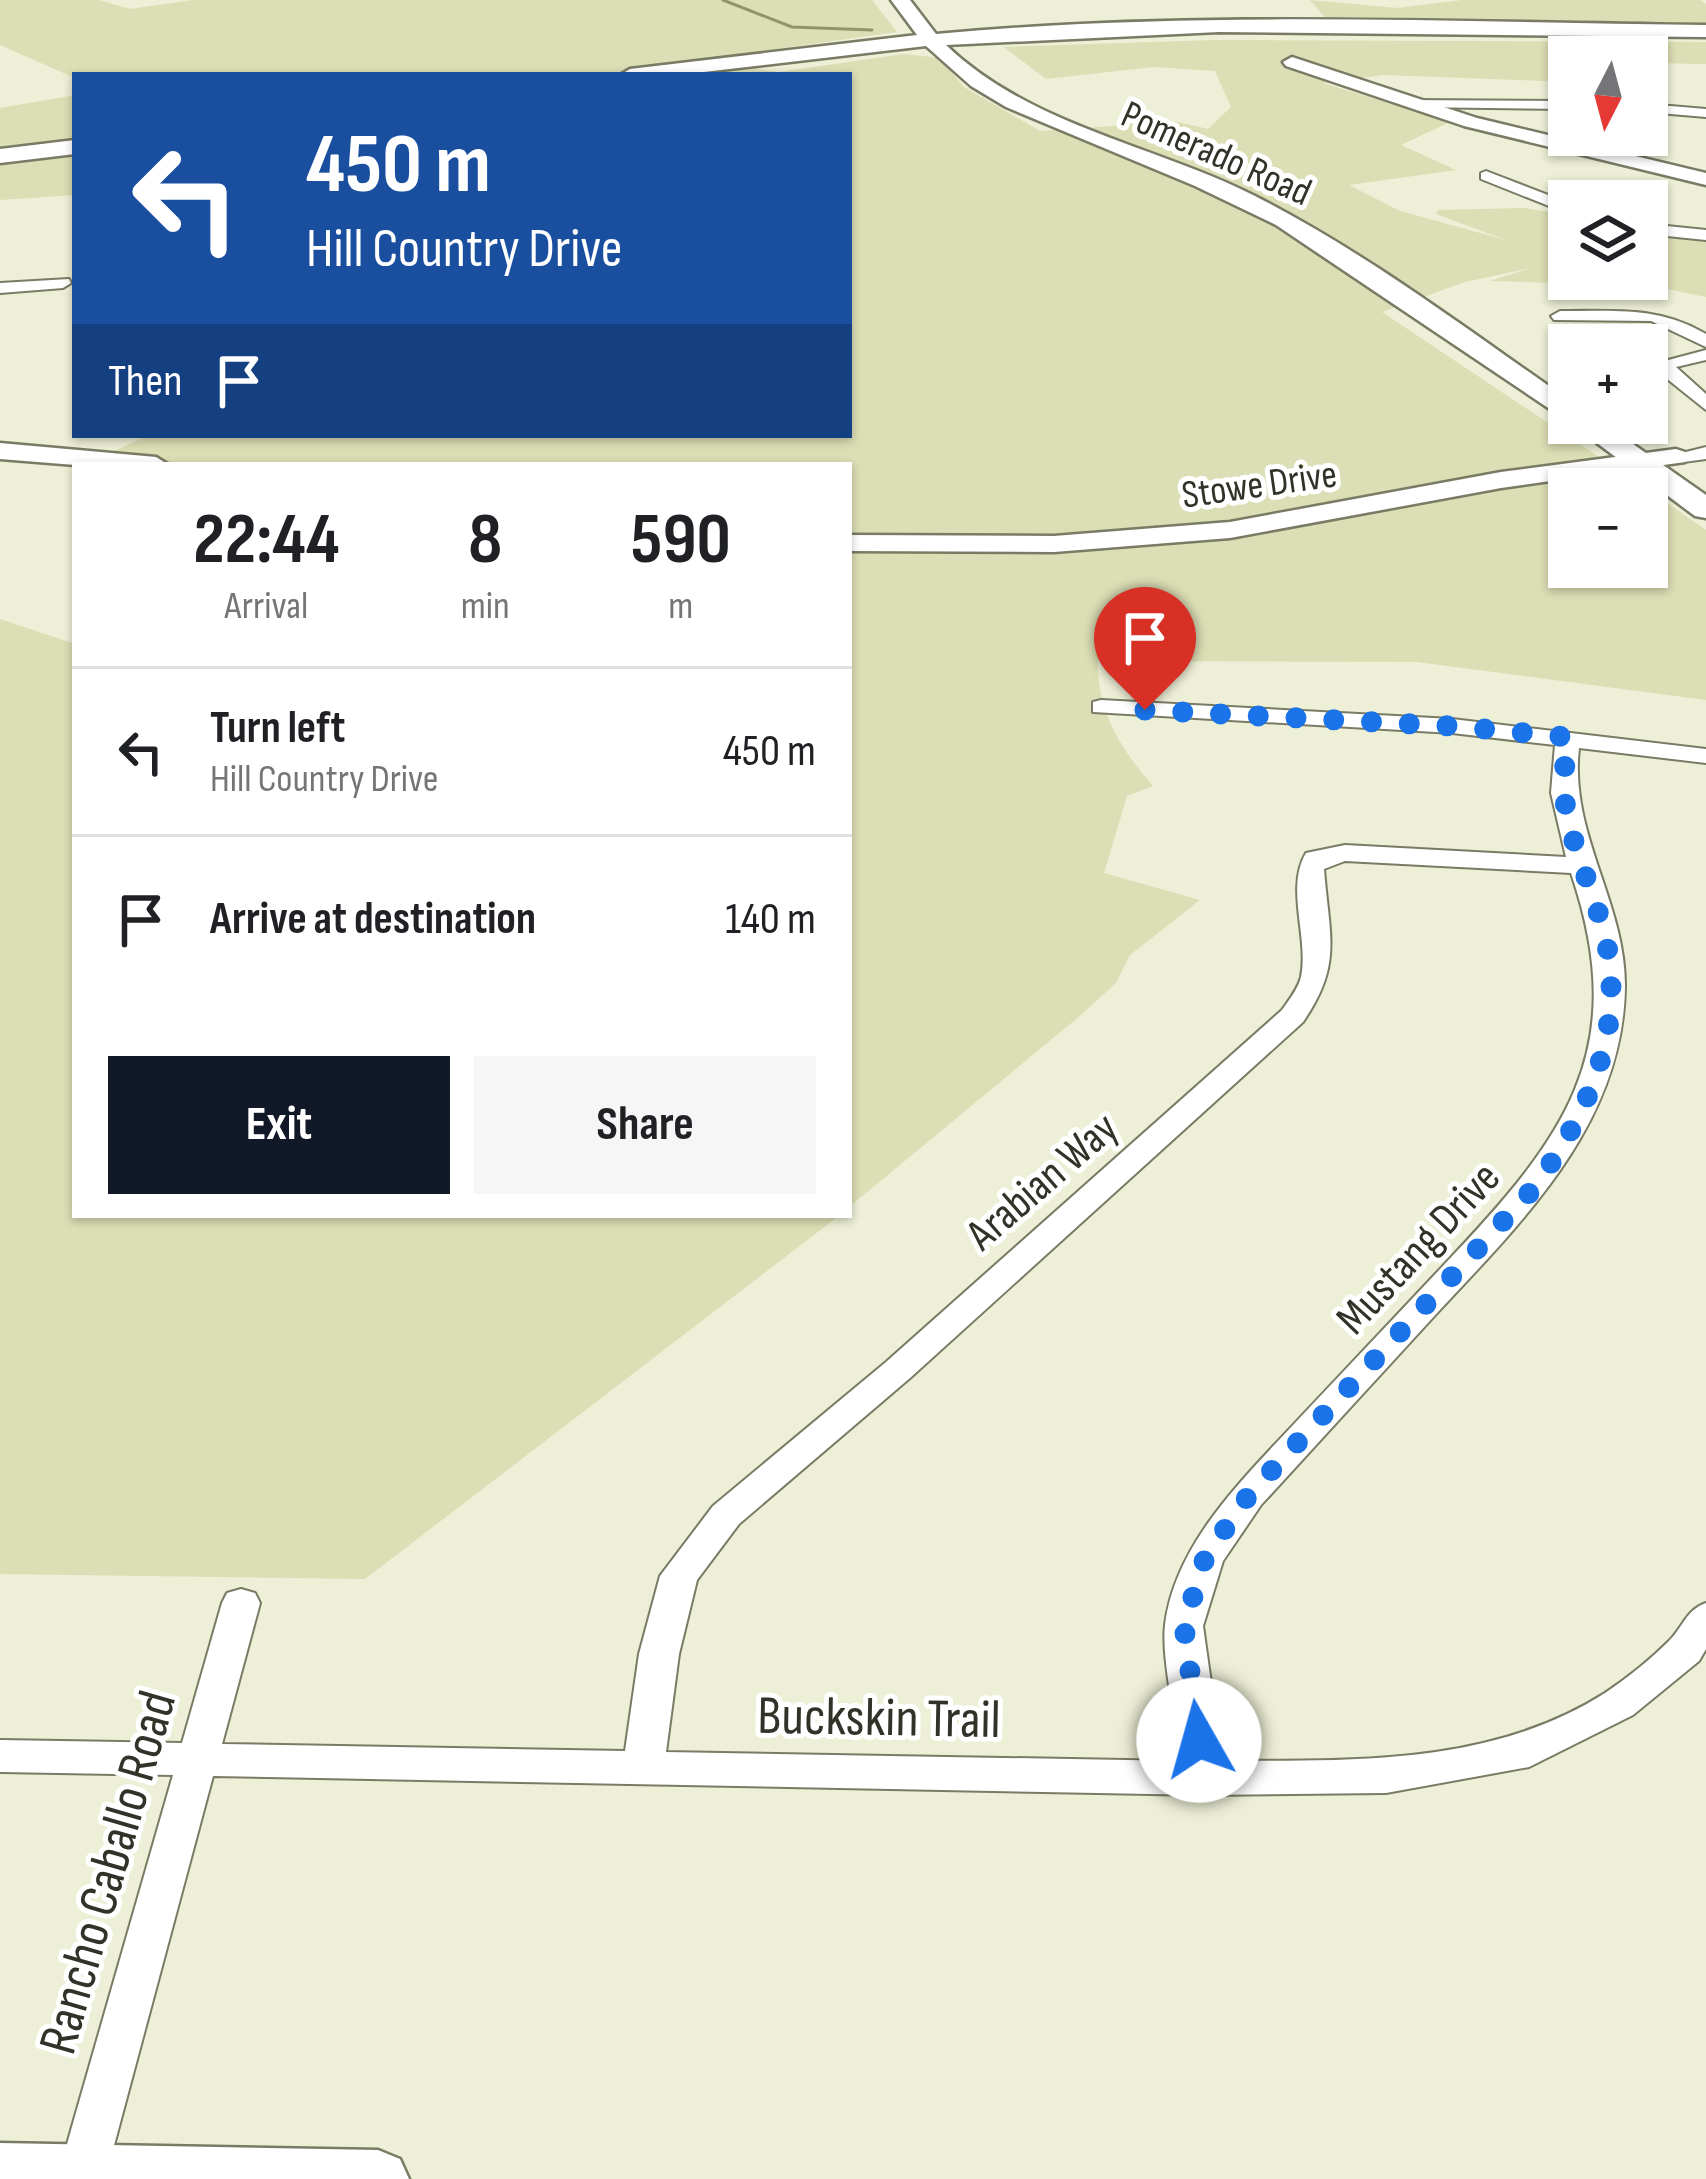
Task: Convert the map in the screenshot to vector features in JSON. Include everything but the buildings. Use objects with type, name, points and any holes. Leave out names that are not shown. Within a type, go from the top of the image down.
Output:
[{"type":"main road","name":"Pomerado Road","points":[[900,0],[1006,99],[1242,198],[1548,398]]},
{"type":"main road","name":"Pomerado Road","points":[[926,0],[947,42],[1031,96],[1298,210],[1548,372]]},
{"type":"main road","points":[[1073,13],[1090,25],[1706,34]]},
{"type":"main road","points":[[658,72],[947,42],[1270,27]]},
{"type":"main road","points":[[723,72],[947,42],[1202,34],[1706,34]]},
{"type":"main road","points":[[1292,62],[1412,103],[1706,179]]},
{"type":"main road","points":[[0,161],[72,148]]},
{"type":"main road","points":[[0,161],[72,156]]},
{"type":"main road","points":[[1615,444],[1706,509]]},
{"type":"main road","points":[[0,451],[123,462]]},
{"type":"main road","points":[[1691,455],[1706,478]]},
{"type":"main road","name":"Stowe Drive","points":[[852,543],[1054,544],[1210,532],[1502,480],[1691,455]]},
{"type":"main road","points":[[0,2172],[378,2179]]},
{"type":"street","points":[[1412,103],[1548,104]]},
{"type":"street","points":[[1668,110],[1706,113]]},
{"type":"street","points":[[1486,176],[1548,201]]},
{"type":"street","points":[[1668,231],[1706,235]]},
{"type":"street","points":[[0,288],[63,283]]},
{"type":"street","points":[[1560,316],[1651,316],[1671,321],[1706,342]]},
{"type":"street","points":[[1706,355],[1666,363],[1667,370],[1706,404]]},
{"type":"street","points":[[1101,707],[1452,726],[1706,756]]},
{"type":"street","name":"Mustang Drive","points":[[1204,1778],[1184,1626],[1205,1558],[1248,1496],[1533,1189],[1563,1147],[1603,1060],[1611,985],[1606,945],[1564,793],[1568,737]]},
{"type":"street","name":"Arabian Way","points":[[643,1768],[659,1654],[680,1576],[726,1515],[898,1370],[1293,1016],[1314,983],[1317,956],[1311,869],[1315,860],[1345,853],[1582,866]]},
{"type":"street","name":"Rancho Caballo Road","points":[[82,2176],[242,1603]]},
{"type":"street","name":"Buckskin Trail","points":[[0,1756],[1204,1778],[1386,1776],[1515,1755],[1619,1704],[1685,1650],[1706,1618]]},
{"type":"green space","points":[[0,0],[99,0],[130,9],[193,0],[872,0],[897,32],[699,60],[779,72],[72,72],[72,77],[0,45]]},
{"type":"green space","points":[[1310,0],[1397,8],[1462,0],[1700,0],[1706,4],[1706,27],[1330,23]]},
{"type":"green space","points":[[1213,40],[1548,41],[1548,81],[1384,75],[1323,83],[1450,122],[1401,145],[1456,170],[1349,185],[1400,211],[1506,240],[1436,214],[1438,210],[1524,208],[1548,212],[1548,283],[1490,281],[1531,268],[1465,282],[1382,312],[1548,423],[1548,444],[1580,444],[1616,468],[1548,468],[1548,588],[1668,588],[1668,504],[1706,530],[1706,700],[1417,662],[1098,661],[1106,713],[1130,757],[1153,786],[1127,796],[1104,873],[1200,900],[1130,955],[1116,983],[1081,1015],[852,1205],[852,462],[90,462],[142,438],[852,438],[852,72],[779,72],[904,54],[940,58],[964,87],[1040,131],[1114,126],[1143,114],[1208,129],[1231,107],[1215,71],[1154,67],[1046,79],[1004,47]]},
{"type":"green space","points":[[1668,42],[1706,42],[1706,64],[1668,63]]},
{"type":"green space","points":[[72,96],[72,195],[0,200],[0,108]]},
{"type":"green space","points":[[1668,234],[1706,240],[1706,297],[1668,289]]},
{"type":"green space","points":[[0,619],[72,643],[72,1218],[836,1218],[365,1579],[0,1574]]},
{"type":"waterway","points":[[723,0],[792,27],[872,30]]},
{"type":"route","points":[[1145,710],[1568,737],[1564,793],[1606,945],[1611,985],[1603,1060],[1563,1147],[1533,1189],[1248,1496],[1205,1558],[1184,1626],[1199,1740]]}]
